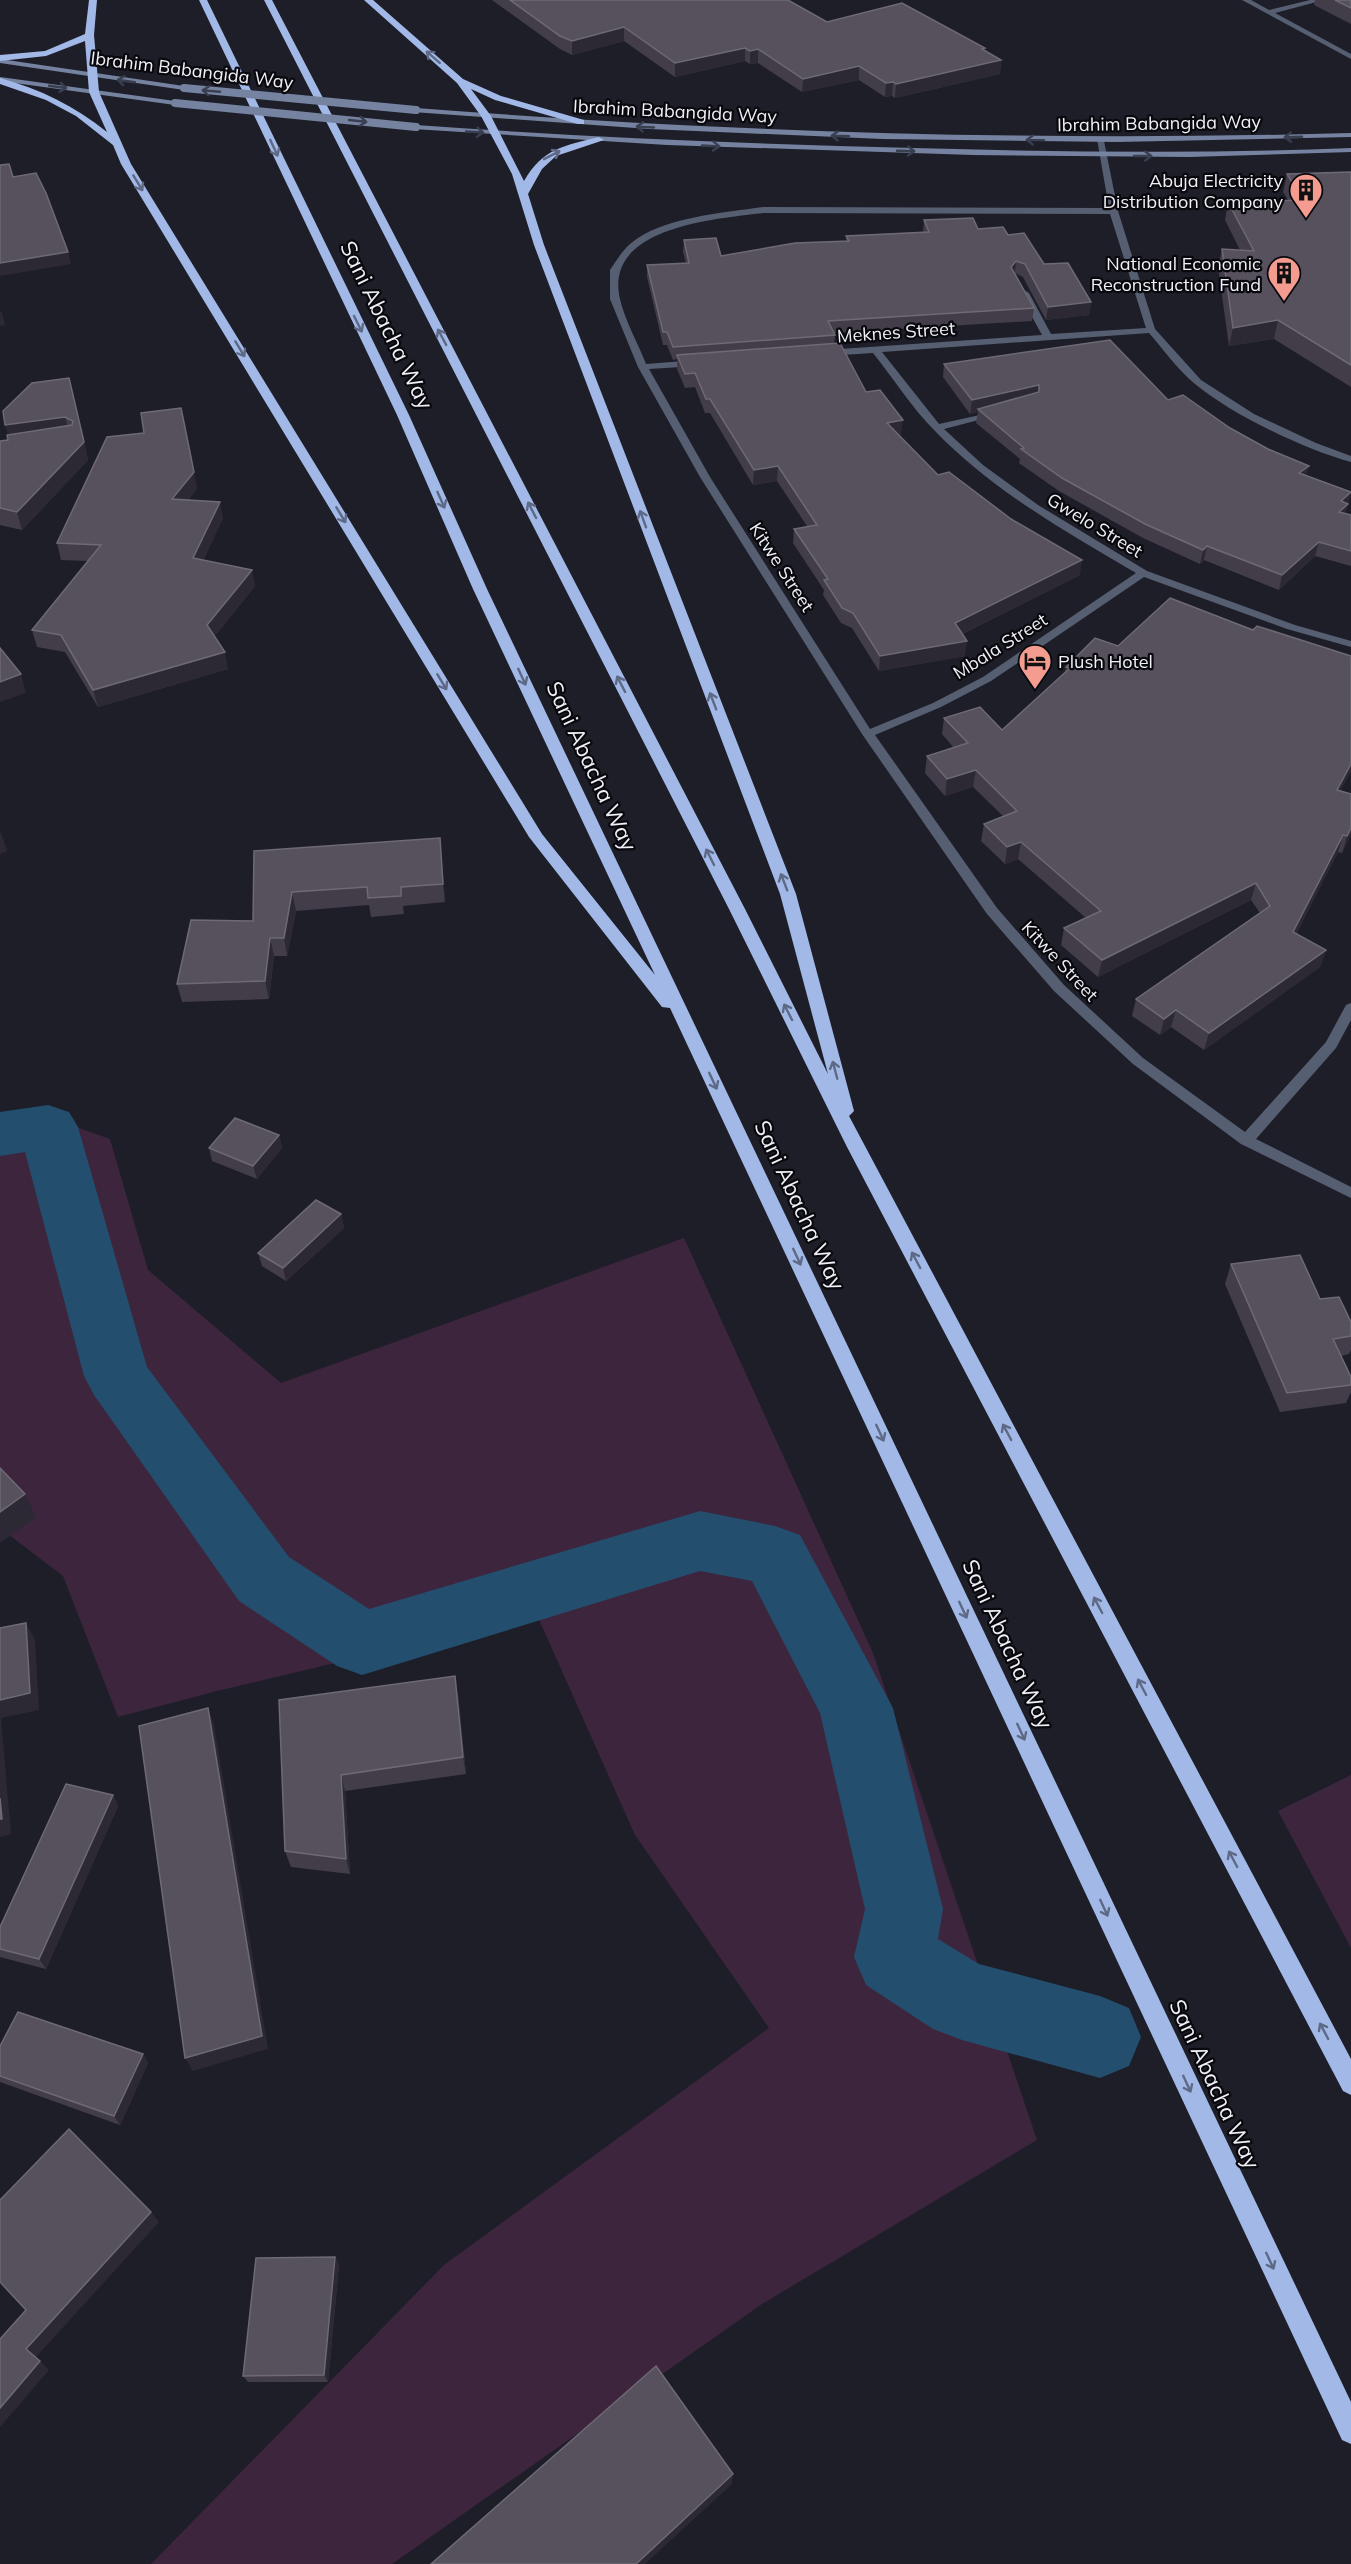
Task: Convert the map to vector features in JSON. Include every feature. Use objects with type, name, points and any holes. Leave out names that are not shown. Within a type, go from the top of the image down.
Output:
[{"type":"highway","points":[[93,0],[89,35],[94,92],[126,164],[536,837],[688,1028]]},
{"type":"highway","name":"Sani Abacha Way","points":[[203,0],[403,416],[485,600],[1351,2431]]},
{"type":"highway","name":"Sani Abacha Way","points":[[268,0],[726,888],[856,1147],[1351,2083]]},
{"type":"highway","points":[[368,0],[460,81],[497,133],[517,174],[539,245],[788,894],[856,1147]]},
{"type":"highway","points":[[0,59],[30,57],[64,50],[89,35]]},
{"type":"highway","points":[[0,80],[49,98],[79,114],[118,147]]},
{"type":"highway","points":[[460,81],[498,98],[581,122]]},
{"type":"highway","points":[[523,194],[535,169],[544,158],[563,149],[599,140]]},
{"type":"main road","name":"Ibrahim Babangida Way","points":[[0,59],[92,76],[184,88],[486,116],[581,122],[862,137],[1100,141],[1351,135]]},
{"type":"main road","name":"Ibrahim Babangida Way","points":[[0,80],[175,102],[417,127],[732,147],[1104,156],[1263,155],[1351,150]]},
{"type":"street","points":[[1246,0],[1351,57]]},
{"type":"street","points":[[1268,12],[1320,0]]},
{"type":"street","points":[[1100,141],[1114,211],[1151,330],[1198,382],[1251,416],[1312,445],[1351,459]]},
{"type":"street","name":"Kitwe Street","points":[[1114,211],[763,210],[711,217],[670,227],[635,245],[614,270],[615,299],[644,367],[705,477],[868,734],[992,911],[1059,988],[1138,1060],[1246,1140],[1351,1193]]},
{"type":"street","points":[[1021,288],[1048,338]]},
{"type":"street","name":"Meknes Street","points":[[818,354],[1151,330]]},
{"type":"street","name":"Gwelo Street","points":[[876,350],[937,428],[979,467],[1034,507],[1143,573],[1291,627],[1351,644]]},
{"type":"street","points":[[644,367],[713,362]]},
{"type":"street","points":[[937,428],[1001,411]]},
{"type":"street","name":"Mbala Street","points":[[868,734],[937,705],[987,680],[1143,573]]},
{"type":"street","points":[[1246,1140],[1331,1045],[1351,1008]]},
{"type":"shaded area","points":[[31,1111],[110,1139],[148,1270],[281,1383],[684,1238],[873,1653],[1037,2140],[762,2304],[392,2564],[151,2564],[444,2265],[769,2028],[635,1835],[537,1615],[217,1691],[118,1717],[63,1576],[0,1528],[0,1112]]},
{"type":"shaded area","points":[[1351,1775],[1351,1948],[1278,1811]]},
{"type":"building","points":[[510,0],[788,0],[827,22],[902,3],[985,48],[982,49],[1001,60],[896,84],[886,83],[859,66],[803,79],[758,49],[750,51],[745,48],[675,63],[624,27],[572,41],[560,36]]},
{"type":"building","points":[[1335,0],[1351,0],[1351,8]]},
{"type":"building","points":[[9,164],[13,177],[36,173],[68,252],[0,263],[0,165]]},
{"type":"building","points":[[1351,172],[1351,365],[1278,320],[1233,328],[1222,249],[1254,251],[1228,202],[1303,200],[1287,174]]},
{"type":"building","points":[[973,218],[978,229],[1003,227],[1008,235],[1024,233],[1044,264],[1068,263],[1091,302],[1048,307],[1025,264],[1016,261],[1011,267],[1034,308],[828,321],[835,335],[673,347],[667,332],[663,332],[647,265],[689,263],[684,240],[716,238],[721,256],[795,243],[849,241],[846,236],[929,232],[924,220]]},
{"type":"building","points":[[1110,340],[1168,400],[1183,395],[1230,428],[1268,449],[1309,466],[1299,473],[1351,492],[1341,501],[1348,504],[1339,512],[1351,515],[1351,551],[1319,542],[1282,575],[1207,546],[1203,550],[1145,524],[1062,478],[1021,449],[1024,448],[978,409],[1039,392],[1039,385],[972,400],[944,364]]},
{"type":"building","points":[[840,343],[866,392],[880,390],[903,420],[887,423],[938,475],[949,472],[1011,519],[1082,560],[955,623],[967,641],[880,656],[853,613],[842,608],[824,580],[828,579],[794,529],[817,525],[778,466],[754,470],[710,399],[706,399],[695,373],[685,374],[677,355]]},
{"type":"building","points":[[69,378],[84,442],[17,512],[0,508],[0,441],[8,440],[7,435],[72,425],[73,421],[65,417],[5,425],[3,411],[32,383]]},
{"type":"building","points":[[181,408],[194,472],[172,499],[220,502],[193,558],[252,570],[207,625],[225,652],[93,690],[61,635],[32,630],[101,545],[57,543],[107,437],[144,433],[141,413]]},
{"type":"building","points":[[1170,598],[1253,630],[1257,626],[1351,656],[1351,764],[1337,790],[1351,794],[1351,828],[1347,836],[1343,835],[1293,932],[1326,950],[1209,1033],[1176,1010],[1164,1019],[1136,999],[1270,906],[1256,883],[1102,960],[1064,928],[1101,911],[1021,842],[1007,847],[984,824],[1017,811],[976,770],[947,779],[927,756],[968,743],[944,718],[980,707],[1002,730],[1070,668],[1066,667],[1095,638],[1118,646]]},
{"type":"building","points":[[0,648],[21,674],[0,682]]},
{"type":"building","points":[[440,838],[443,884],[401,887],[401,896],[368,898],[367,887],[292,892],[284,938],[270,938],[265,981],[177,984],[191,920],[253,921],[254,851]]},
{"type":"building","points":[[235,1118],[279,1135],[253,1166],[209,1148]]},
{"type":"building","points":[[316,1200],[341,1214],[283,1268],[258,1253]]},
{"type":"building","points":[[1300,1255],[1320,1299],[1339,1297],[1351,1322],[1351,1336],[1333,1339],[1351,1377],[1351,1385],[1287,1393],[1231,1264]]},
{"type":"building","points":[[0,1468],[25,1494],[0,1512]]},
{"type":"building","points":[[26,1623],[30,1693],[0,1700],[0,1628]]},
{"type":"building","points":[[455,1676],[463,1757],[341,1775],[346,1859],[285,1851],[279,1700]]},
{"type":"building","points":[[208,1708],[262,2036],[185,2058],[139,1726]]},
{"type":"building","points":[[66,1784],[113,1795],[39,1959],[0,1949],[0,1927]]},
{"type":"building","points":[[18,2012],[143,2054],[114,2116],[0,2076],[0,2046]]},
{"type":"building","points":[[69,2129],[151,2212],[26,2349],[40,2361],[0,2408],[0,2339],[26,2310],[0,2282],[0,2200]]},
{"type":"building","points":[[335,2257],[324,2375],[243,2376],[256,2258]]},
{"type":"building","points":[[656,2366],[733,2474],[636,2564],[431,2564]]},
{"type":"waterway","points":[[0,1134],[48,1127],[117,1376],[264,1579],[362,1643],[700,1541],[775,1556],[856,1708],[904,1909],[894,1957],[962,2000],[1100,2037]]},
{"type":"place","name":"Abuja Electricity Distribution Company","points":[[1306,219]]},
{"type":"place","name":"National Economic Reconstruction Fund","points":[[1284,302]]},
{"type":"place","name":"Plush Hotel","points":[[1035,690]]}]
